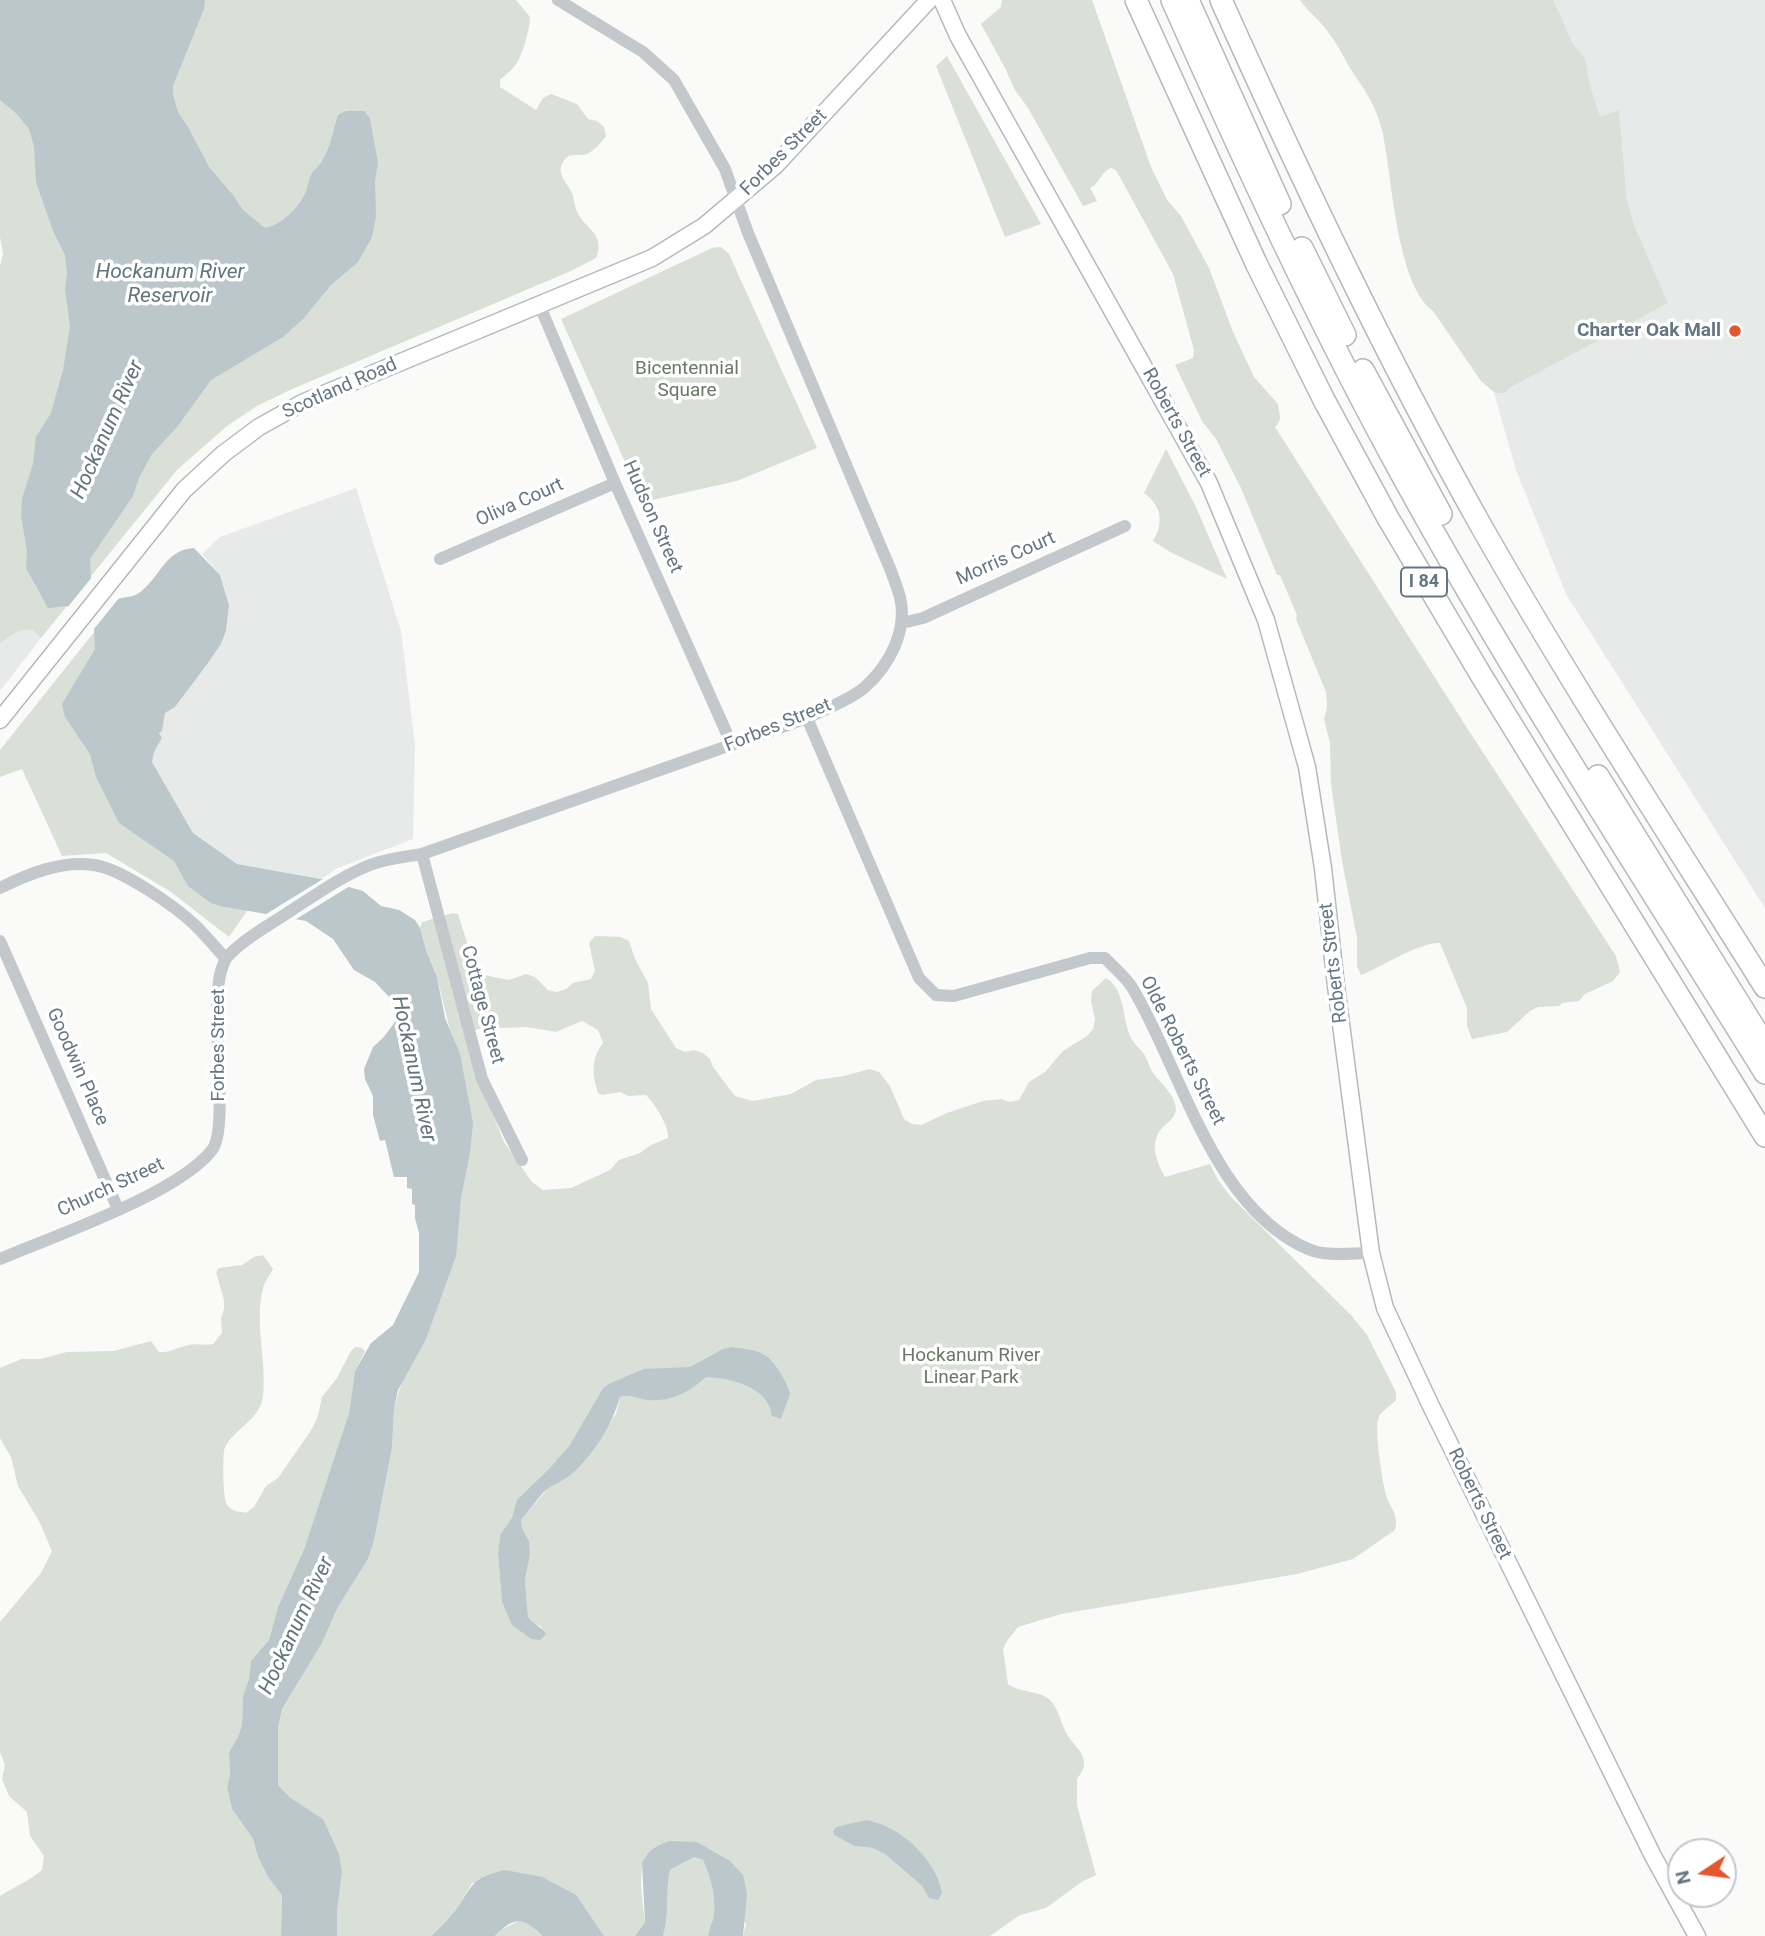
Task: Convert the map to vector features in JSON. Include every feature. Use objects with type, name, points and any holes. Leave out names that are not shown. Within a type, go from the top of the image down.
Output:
[{"type":"highway","name":"I 84","points":[[1136,0],[1256,263],[1324,400],[1388,518],[1480,675],[1765,1136]]},
{"type":"highway","points":[[1172,0],[1284,246],[1409,487],[1528,690],[1765,1073]]},
{"type":"highway","points":[[1188,0],[1317,281],[1433,500],[1532,669],[1765,1045]]},
{"type":"highway","points":[[1221,0],[1337,253],[1450,469],[1522,594],[1765,988]]},
{"type":"main road","name":"Forbes Street","points":[[737,201],[775,166],[929,0]]},
{"type":"main road","name":"Roberts Street","points":[[942,0],[958,36],[1209,483],[1266,620],[1307,767],[1323,868],[1371,1253],[1385,1308],[1665,1879],[1697,1936]]},
{"type":"main road","name":"Scotland Road","points":[[0,720],[184,490],[223,454],[260,427],[302,403],[652,258],[704,226],[737,201]]},
{"type":"street","points":[[558,0],[643,52],[674,80],[724,169],[737,201]]},
{"type":"street","name":"Forbes Street","points":[[220,1130],[216,988],[225,958],[276,920],[336,882],[373,864],[422,854],[807,718],[862,689],[882,670],[895,647],[902,623],[901,599],[737,201]]},
{"type":"street","name":"Hudson Street","points":[[539,304],[615,483],[732,745]]},
{"type":"street","name":"Oliva Court","points":[[440,559],[615,483]]},
{"type":"street","name":"Morris Court","points":[[902,623],[923,618],[1125,526]]},
{"type":"street","name":"Olde Roberts Street","points":[[807,718],[919,978],[936,995],[954,996],[1090,958],[1105,958],[1132,987],[1208,1145],[1235,1188],[1261,1216],[1289,1239],[1310,1251],[1371,1253]]},
{"type":"street","name":"Cottage Street","points":[[422,854],[482,1079],[522,1160]]},
{"type":"street","points":[[0,888],[60,866],[93,865],[117,871],[195,925],[225,958]]},
{"type":"street","name":"Goodwin Place","points":[[0,941],[118,1209]]},
{"type":"street","name":"Church Street","points":[[0,1259],[118,1209],[194,1168],[214,1148],[220,1130]]},
{"type":"shaded area","points":[[1477,0],[1765,0],[1765,908],[1566,594],[1516,470],[1494,393],[1668,303],[1634,225],[1627,200],[1619,111],[1542,142]]},
{"type":"shaded area","points":[[356,488],[401,631],[415,745],[413,839],[338,868],[321,879],[237,864],[193,833],[152,762],[162,738],[159,733],[162,731],[165,713],[175,707],[208,663],[226,631],[229,604],[220,575],[202,554],[220,537]]},
{"type":"shaded area","points":[[0,594],[41,638],[0,691]]},
{"type":"green space","points":[[0,0],[516,0],[530,17],[529,29],[519,58],[500,80],[500,87],[536,110],[543,98],[551,94],[577,104],[588,119],[597,121],[604,127],[606,136],[598,146],[587,154],[568,157],[561,166],[577,212],[596,237],[596,258],[257,406],[227,426],[177,470],[41,638],[32,629],[18,631],[0,643],[0,266],[3,254],[0,237]]},
{"type":"green space","points":[[1002,0],[1092,0],[1151,167],[1167,200],[1181,216],[1209,268],[1233,332],[1254,377],[1278,404],[1280,417],[1275,427],[1616,956],[1620,972],[1613,981],[1585,994],[1579,1001],[1538,1007],[1507,1032],[1472,1039],[1467,1026],[1467,1008],[1440,943],[1422,946],[1361,975],[1357,966],[1357,938],[1331,784],[1330,743],[1324,719],[1327,707],[1326,692],[1296,619],[1297,615],[1280,575],[1277,575],[1241,488],[1216,439],[1202,421],[1175,365],[1193,358],[1194,350],[1173,274],[1116,170],[1107,170],[1090,188],[1097,201],[1083,206],[1028,108],[1015,90],[981,24],[1001,7]]},
{"type":"green space","points":[[1300,0],[1553,0],[1573,44],[1585,59],[1600,117],[1619,110],[1627,200],[1634,225],[1668,303],[1504,393],[1495,393],[1481,381],[1433,311],[1421,298],[1411,278],[1397,227],[1382,130],[1376,113],[1334,41]]},
{"type":"green space","points":[[947,56],[1041,224],[1005,237],[936,66]]},
{"type":"green space","name":"Bicentennial Square","points":[[721,247],[729,254],[817,448],[737,481],[643,502],[561,319],[712,248]]},
{"type":"green space","points":[[1166,449],[1196,507],[1227,579],[1153,541],[1159,528],[1158,509],[1144,493]]},
{"type":"green space","points":[[107,616],[134,790],[262,889],[229,937],[171,892],[106,853],[62,856],[22,769],[0,777],[0,750]]},
{"type":"green space","name":"Hockanum River Linear Park","points":[[458,914],[470,952],[477,958],[484,975],[509,980],[526,974],[535,977],[548,990],[557,992],[573,983],[591,979],[595,971],[589,943],[595,936],[621,937],[629,941],[648,983],[651,1009],[676,1048],[685,1052],[694,1050],[703,1053],[735,1096],[753,1101],[791,1094],[816,1080],[870,1069],[879,1072],[890,1086],[904,1119],[921,1125],[983,1101],[1019,1100],[1029,1082],[1045,1072],[1063,1051],[1093,1029],[1095,1019],[1092,991],[1106,978],[1113,983],[1121,998],[1129,1034],[1175,1105],[1174,1115],[1159,1133],[1155,1145],[1159,1165],[1165,1177],[1210,1164],[1231,1197],[1351,1315],[1367,1335],[1396,1392],[1396,1400],[1381,1413],[1377,1426],[1383,1479],[1386,1495],[1395,1515],[1395,1530],[1353,1559],[1297,1574],[1061,1614],[1018,1627],[1007,1641],[1003,1649],[1008,1684],[1050,1700],[1068,1736],[1084,1759],[1082,1772],[1077,1779],[1077,1805],[1096,1875],[1083,1881],[1046,1908],[1020,1915],[990,1936],[743,1936],[746,1924],[697,1842],[646,1855],[641,1879],[645,1922],[635,1936],[604,1936],[575,1895],[472,1883],[453,1914],[431,1936],[337,1936],[342,1873],[323,1819],[291,1798],[278,1785],[278,1728],[282,1709],[322,1643],[338,1607],[368,1559],[392,1448],[394,1409],[422,1310],[450,1030],[437,977],[420,928],[422,922]],"holes":[[[582,1021],[598,1030],[603,1043],[596,1055],[594,1066],[598,1093],[646,1095],[664,1122],[668,1138],[640,1153],[619,1160],[610,1170],[571,1188],[543,1190],[532,1182],[504,1142],[482,1088],[472,1031],[490,1026],[527,1027],[556,1032]],[[603,1388],[620,1397],[616,1414],[572,1473],[551,1485],[521,1520],[529,1541],[525,1580],[528,1616],[533,1623],[542,1627],[531,1639],[523,1633],[502,1602],[498,1554],[500,1535],[569,1446]],[[867,1820],[893,1831],[909,1849],[929,1898],[922,1886],[885,1854],[872,1848],[854,1846],[834,1835]]]},
{"type":"green space","points":[[263,1255],[273,1269],[264,1285],[261,1302],[263,1396],[253,1417],[225,1447],[224,1486],[229,1507],[246,1513],[254,1507],[266,1486],[278,1478],[312,1429],[322,1397],[337,1378],[351,1351],[355,1347],[365,1351],[355,1371],[349,1413],[304,1549],[278,1607],[269,1640],[251,1661],[243,1696],[242,1725],[229,1752],[230,1774],[227,1787],[232,1809],[253,1839],[268,1877],[282,1894],[281,1936],[0,1936],[0,1896],[42,1870],[44,1856],[30,1836],[27,1812],[9,1796],[2,1779],[5,1765],[0,1752],[0,1622],[41,1573],[52,1551],[39,1521],[18,1486],[11,1457],[0,1438],[0,1368],[22,1359],[40,1359],[67,1352],[114,1351],[151,1341],[159,1352],[192,1344],[213,1344],[222,1333],[221,1318],[224,1309],[216,1272],[219,1268],[242,1265]]},
{"type":"green space","points":[[694,1857],[703,1860],[713,1893],[714,1914],[708,1936],[663,1936],[670,1870]]},
{"type":"green space","points":[[519,1921],[528,1922],[542,1936],[495,1936],[502,1929]]},
{"type":"water","name":"Hockanum River Reservoir","points":[[0,0],[205,0],[204,9],[173,86],[173,95],[178,112],[209,167],[243,210],[265,228],[283,220],[302,200],[312,173],[328,150],[338,115],[346,111],[364,111],[370,118],[378,163],[375,181],[376,217],[372,237],[358,262],[331,285],[303,319],[283,337],[211,380],[177,427],[152,454],[133,496],[90,559],[91,578],[118,599],[139,593],[169,559],[184,550],[194,548],[220,575],[229,605],[226,631],[208,663],[175,707],[165,713],[162,731],[159,733],[162,738],[152,762],[193,833],[237,864],[321,879],[363,891],[381,906],[399,910],[415,920],[437,977],[445,1018],[460,1054],[473,1123],[461,1198],[456,1256],[426,1339],[398,1390],[392,1448],[374,1541],[368,1559],[338,1607],[322,1643],[282,1709],[278,1728],[278,1785],[291,1798],[323,1819],[339,1854],[342,1873],[337,1936],[281,1936],[282,1895],[268,1877],[253,1839],[232,1809],[227,1787],[230,1774],[229,1752],[242,1725],[243,1696],[251,1661],[269,1640],[278,1607],[304,1549],[349,1413],[355,1371],[371,1343],[393,1325],[419,1272],[419,1233],[415,1205],[412,1204],[412,1189],[407,1188],[407,1177],[394,1177],[385,1140],[380,1141],[373,1115],[373,1096],[365,1079],[364,1069],[373,1047],[395,1022],[395,1012],[391,999],[375,982],[354,970],[333,939],[306,921],[220,906],[211,903],[188,886],[174,861],[119,823],[96,777],[90,754],[65,717],[62,704],[95,649],[94,625],[67,606],[48,608],[26,568],[27,551],[21,516],[22,499],[33,464],[36,437],[51,413],[63,370],[70,326],[65,290],[67,273],[65,255],[53,231],[36,182],[34,146],[29,129],[17,114],[0,100]]},
{"type":"water","points":[[732,1347],[762,1354],[777,1367],[790,1394],[781,1419],[772,1416],[764,1398],[756,1391],[737,1382],[716,1378],[706,1377],[672,1398],[648,1400],[620,1397],[607,1428],[589,1456],[570,1475],[539,1497],[521,1520],[529,1541],[530,1554],[525,1580],[528,1616],[546,1634],[540,1640],[531,1639],[512,1625],[502,1602],[498,1554],[500,1535],[512,1518],[517,1500],[569,1446],[603,1388],[644,1369],[690,1367]]},
{"type":"water","points":[[867,1820],[892,1829],[915,1846],[938,1880],[942,1893],[938,1900],[929,1898],[922,1886],[885,1854],[872,1848],[854,1846],[834,1835],[836,1827]]},
{"type":"water","points":[[669,1841],[697,1842],[730,1861],[743,1875],[747,1894],[743,1936],[708,1936],[714,1914],[713,1893],[703,1860],[694,1857],[670,1870],[663,1936],[635,1936],[645,1922],[642,1863],[653,1849]]},
{"type":"water","points":[[505,1870],[542,1877],[576,1895],[604,1936],[542,1936],[530,1925],[519,1921],[508,1925],[495,1936],[431,1936],[452,1914],[474,1884],[485,1876]]},
{"type":"pier","points":[[92,577],[119,598],[94,629],[67,608]]},
{"type":"pier","points":[[323,879],[350,886],[293,921],[263,916]]},
{"type":"place","name":"Charter Oak Mall","points":[[1735,331]]},
{"type":"water label","name":"Hockanum River","points":[[108,430]]},
{"type":"water label","name":"Hockanum River","points":[[413,1069]]},
{"type":"water label","name":"Hockanum River","points":[[297,1626]]}]
